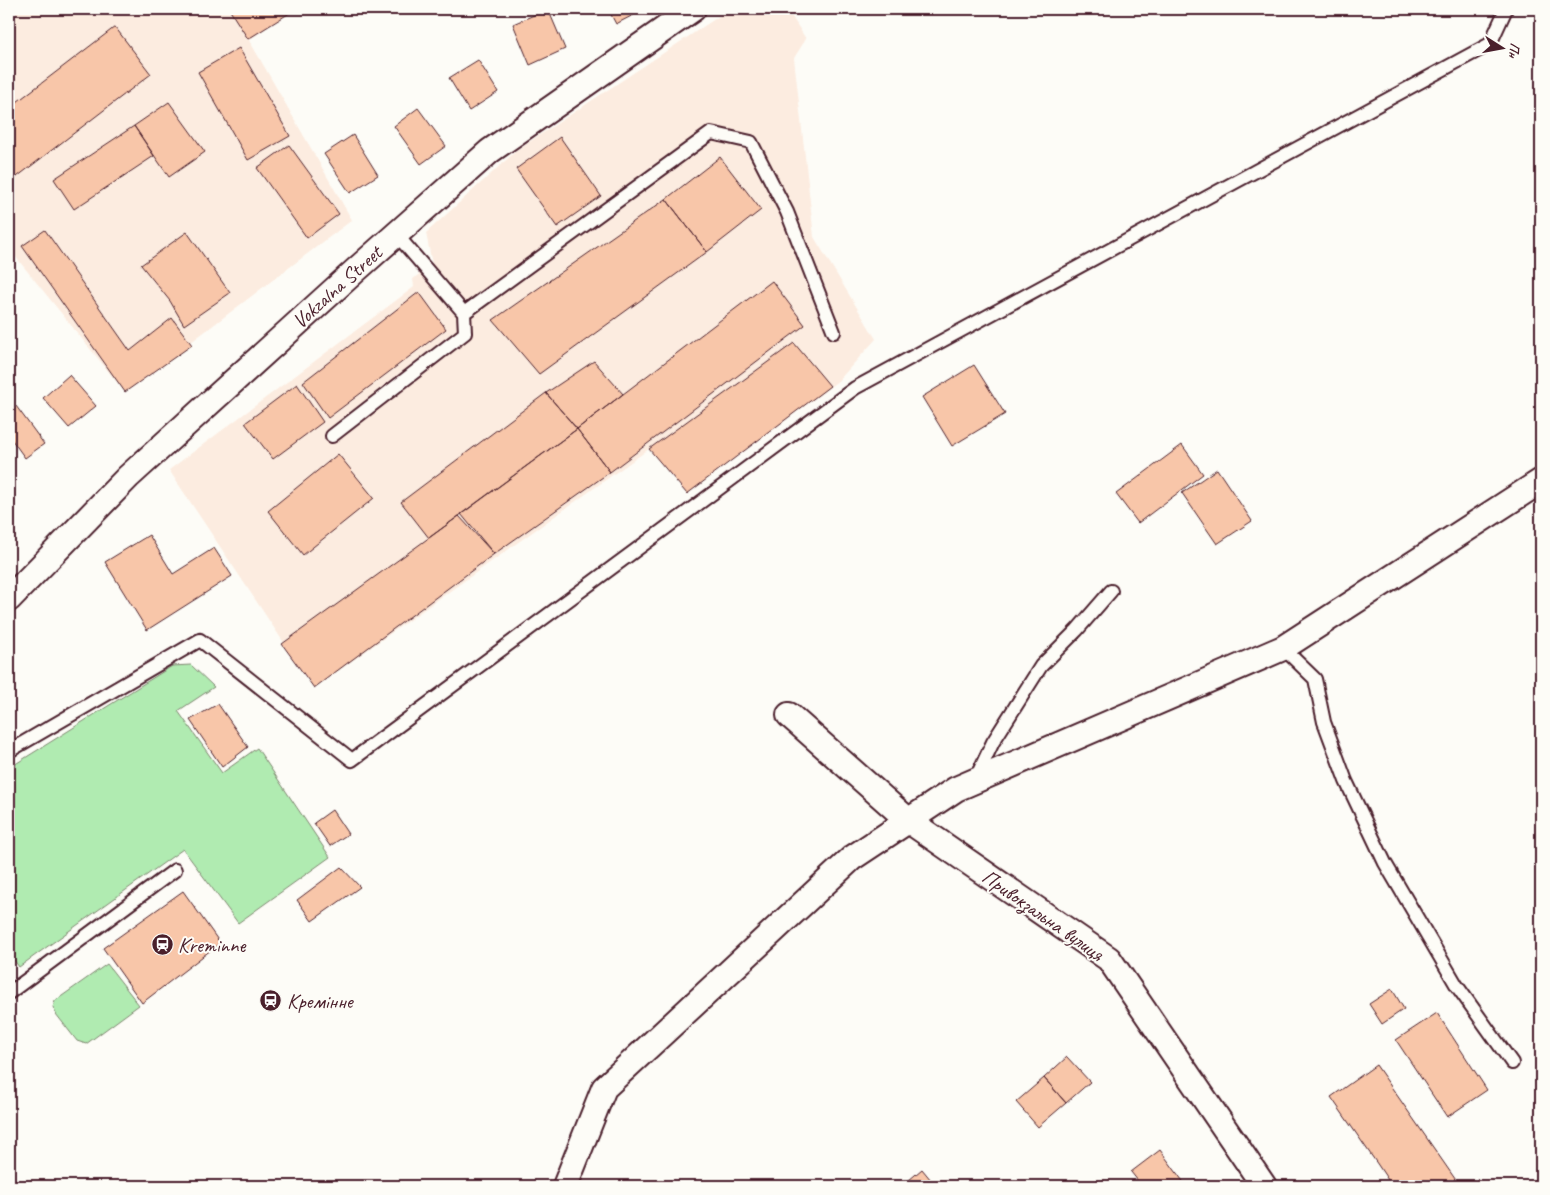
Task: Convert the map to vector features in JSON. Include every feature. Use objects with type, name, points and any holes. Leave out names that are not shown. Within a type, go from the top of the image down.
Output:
[{"type":"street","name":"Vokzalna Street","points":[[9,599],[128,477],[490,150],[693,9]]},
{"type":"street","points":[[565,1186],[604,1088],[852,858],[956,789],[1283,648],[1541,481]]},
{"type":"street","name":"Привокзальна вулиця","points":[[788,715],[908,821],[1109,959],[1264,1186]]},
{"type":"lane","points":[[9,751],[200,640],[352,760],[856,388],[1490,44],[1506,9]]},
{"type":"lane","points":[[464,313],[710,133],[751,142],[787,212],[834,332]]},
{"type":"lane","points":[[332,436],[465,333],[464,313],[396,234]]},
{"type":"lane","points":[[975,781],[993,742],[1041,666],[1077,630],[1111,591]]},
{"type":"lane","points":[[1283,648],[1315,679],[1324,722],[1346,781],[1385,863],[1457,986],[1512,1062]]},
{"type":"lane","points":[[9,993],[175,870]]},
{"type":"shaded area","points":[[9,9],[294,9],[249,40],[352,220],[125,392],[15,256],[9,258]]},
{"type":"shaded area","points":[[730,9],[787,9],[806,39],[794,58],[814,237],[876,339],[838,381],[687,494],[649,449],[314,688],[169,470],[414,287],[413,279],[432,264],[426,233],[517,150]]},
{"type":"green space","points":[[191,665],[214,687],[178,711],[222,773],[257,748],[330,857],[238,923],[183,849],[19,967],[9,953],[9,768],[172,666]]},
{"type":"green space","points":[[107,964],[139,1005],[86,1044],[77,1041],[56,1014],[53,1007],[55,1001]]},
{"type":"building","points":[[229,9],[296,9],[248,39]]},
{"type":"building","points":[[548,9],[565,49],[530,65],[513,24]]},
{"type":"building","points":[[608,9],[640,9],[641,11],[616,24]]},
{"type":"building","points":[[115,27],[151,74],[9,183],[9,108]]},
{"type":"building","points":[[239,48],[290,136],[248,160],[198,72]]},
{"type":"building","points":[[478,60],[498,92],[469,111],[449,78]]},
{"type":"building","points":[[169,102],[205,152],[169,177],[134,126]]},
{"type":"building","points":[[418,108],[446,146],[421,164],[394,126]]},
{"type":"building","points":[[134,126],[154,156],[74,209],[54,179]]},
{"type":"building","points":[[353,135],[378,175],[350,193],[324,154]]},
{"type":"building","points":[[560,137],[601,196],[557,227],[516,169]]},
{"type":"building","points":[[289,145],[339,214],[307,238],[257,168]]},
{"type":"building","points":[[720,157],[761,210],[707,252],[666,199]]},
{"type":"building","points":[[666,199],[707,252],[539,374],[493,320]]},
{"type":"building","points":[[45,230],[130,351],[172,318],[192,345],[125,392],[22,246]]},
{"type":"building","points":[[187,232],[230,293],[184,325],[170,301],[141,265]]},
{"type":"building","points":[[772,281],[805,325],[610,472],[577,429]]},
{"type":"building","points":[[419,292],[446,329],[328,418],[303,382]]},
{"type":"building","points":[[794,343],[830,386],[687,494],[649,449]]},
{"type":"building","points":[[594,361],[623,394],[577,429],[546,393]]},
{"type":"building","points":[[974,365],[1005,414],[952,446],[922,397]]},
{"type":"building","points":[[69,375],[96,406],[69,428],[43,398]]},
{"type":"building","points":[[297,384],[323,422],[273,459],[245,423]]},
{"type":"building","points":[[546,393],[577,429],[429,538],[401,502]]},
{"type":"building","points":[[16,406],[44,444],[25,458],[9,436],[9,411]]},
{"type":"building","points":[[577,429],[610,472],[494,554],[461,514]]},
{"type":"building","points":[[1182,445],[1203,474],[1138,523],[1116,494]]},
{"type":"building","points":[[338,454],[374,498],[303,555],[268,511]]},
{"type":"building","points":[[1217,469],[1252,521],[1217,544],[1182,493]]},
{"type":"building","points":[[459,516],[494,554],[314,688],[282,644]]},
{"type":"building","points":[[149,535],[173,574],[214,548],[232,576],[147,630],[105,562]]},
{"type":"building","points":[[218,704],[248,747],[222,767],[190,720]]},
{"type":"building","points":[[332,810],[348,834],[330,846],[314,823]]},
{"type":"building","points":[[341,867],[360,887],[312,921],[297,900]]},
{"type":"building","name":"Kreminne","points":[[183,891],[220,943],[142,1003],[103,948]]},
{"type":"building","points":[[1392,989],[1404,1009],[1382,1024],[1369,1004]]},
{"type":"building","points":[[1437,1013],[1487,1090],[1447,1117],[1396,1040]]},
{"type":"building","points":[[1067,1057],[1090,1082],[1066,1103],[1044,1078]]},
{"type":"building","points":[[1376,1065],[1460,1186],[1392,1186],[1331,1097]]},
{"type":"building","points":[[1044,1078],[1066,1103],[1038,1127],[1016,1102]]},
{"type":"building","points":[[1160,1150],[1185,1184],[1182,1186],[1142,1186],[1131,1172]]},
{"type":"building","points":[[922,1169],[936,1186],[902,1186]]},
{"type":"place","name":"Kreminne","points":[[162,945]]},
{"type":"place","name":"Кремінне","points":[[271,1001]]}]
